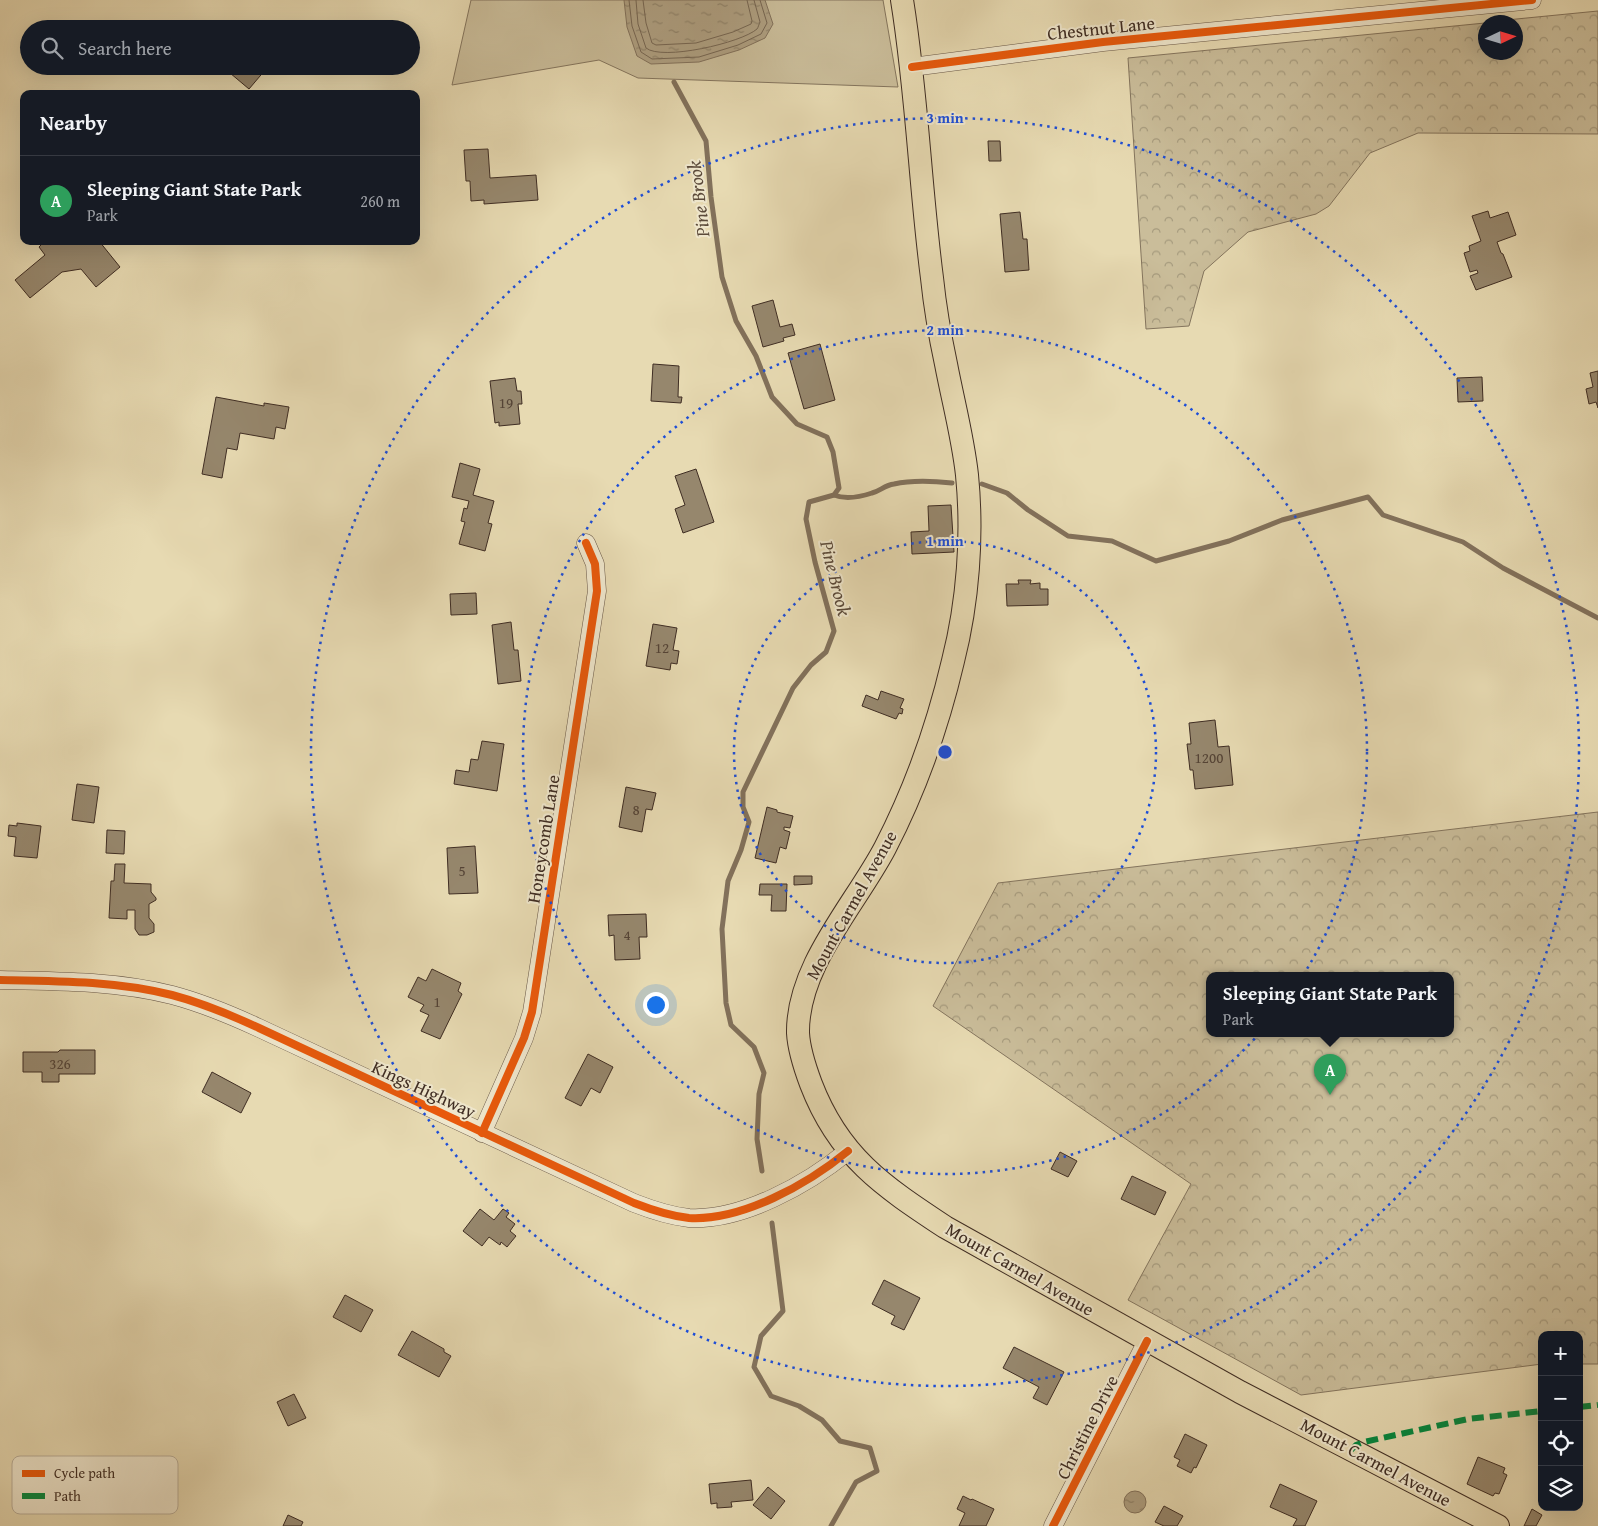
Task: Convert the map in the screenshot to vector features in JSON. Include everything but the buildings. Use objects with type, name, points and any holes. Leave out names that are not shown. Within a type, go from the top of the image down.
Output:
[{"type":"main road","name":"Mount Carmel Avenue","points":[[902,0],[912,67],[932,282],[967,474],[968,560],[954,660],[927,746],[886,847],[814,967],[804,994],[798,1031],[804,1065],[814,1092],[832,1129],[848,1151],[900,1197],[945,1227],[1240,1392],[1498,1526]]},
{"type":"street","name":"Chestnut Lane","points":[[912,67],[1094,44],[1532,0]]},
{"type":"street","name":"Honeycomb Lane","points":[[482,1132],[524,1038],[533,1004],[597,591],[595,564],[586,542]]},
{"type":"street","name":"Kings Highway","points":[[0,980],[118,986],[159,992],[201,1004],[259,1028],[634,1204],[659,1212],[690,1218],[721,1216],[740,1211],[758,1204],[826,1168],[848,1151]]},
{"type":"street","name":"Christine Drive","points":[[1053,1526],[1147,1341]]},
{"type":"green space","points":[[471,0],[883,0],[898,87],[638,78],[599,60],[452,85]]},
{"type":"green space","points":[[1598,11],[1598,134],[1418,133],[1370,153],[1329,206],[1316,214],[1248,232],[1204,271],[1189,326],[1146,329],[1128,58],[1478,24],[1478,60],[1523,60],[1523,18]]},
{"type":"green space","points":[[1598,812],[1598,1364],[1583,1364],[1583,1331],[1538,1331],[1538,1365],[1301,1395],[1128,1300],[1191,1184],[933,1006],[998,883]]},
{"type":"water","points":[[624,0],[765,0],[773,24],[765,38],[739,50],[699,62],[651,64],[637,56],[627,27]]},
{"type":"water","points":[[1135,1491],[1143,1494],[1146,1502],[1143,1510],[1135,1513],[1127,1510],[1124,1502],[1127,1494]]},
{"type":"waterway","name":"Pine Brook","points":[[674,82],[706,141],[711,197],[722,277],[736,321],[756,356],[772,397],[797,424],[827,437],[833,452],[839,488],[834,495],[809,502],[806,519],[815,562],[834,631],[826,652],[811,665],[793,688],[743,792],[743,807],[749,822],[741,850],[728,881],[722,929],[726,1003],[731,1025],[754,1047],[764,1073],[759,1094],[757,1139],[762,1171]]},
{"type":"waterway","points":[[834,495],[848,498],[858,497],[891,485],[908,482],[952,483]]},
{"type":"waterway","points":[[982,484],[1007,493],[1028,510],[1068,536],[1112,541],[1156,561],[1229,541],[1282,520],[1368,497],[1383,515],[1463,542],[1503,568],[1598,618]]},
{"type":"waterway","name":"Pine Brook","points":[[772,1223],[783,1311],[761,1336],[754,1367],[771,1396],[799,1406],[822,1420],[840,1441],[870,1448],[877,1471],[856,1482],[831,1526]]},
{"type":"marked path","points":[[1583,1407],[1598,1405]]},
{"type":"marked path","points":[[1351,1450],[1356,1445],[1364,1442],[1468,1419],[1538,1411]]},
{"type":"cycle path","points":[[912,67],[1103,42],[1532,0]]},
{"type":"cycle path","points":[[482,1133],[524,1038],[532,1012],[597,591],[595,564],[586,543]]},
{"type":"cycle path","points":[[0,980],[108,984],[151,990],[205,1006],[259,1028],[634,1203],[675,1216],[689,1218],[709,1217],[752,1207],[814,1176],[848,1151]]},
{"type":"cycle path","points":[[1053,1526],[1147,1341]]},
{"type":"place","name":"Sleeping Giant State Park","points":[[1330,1095]]}]
